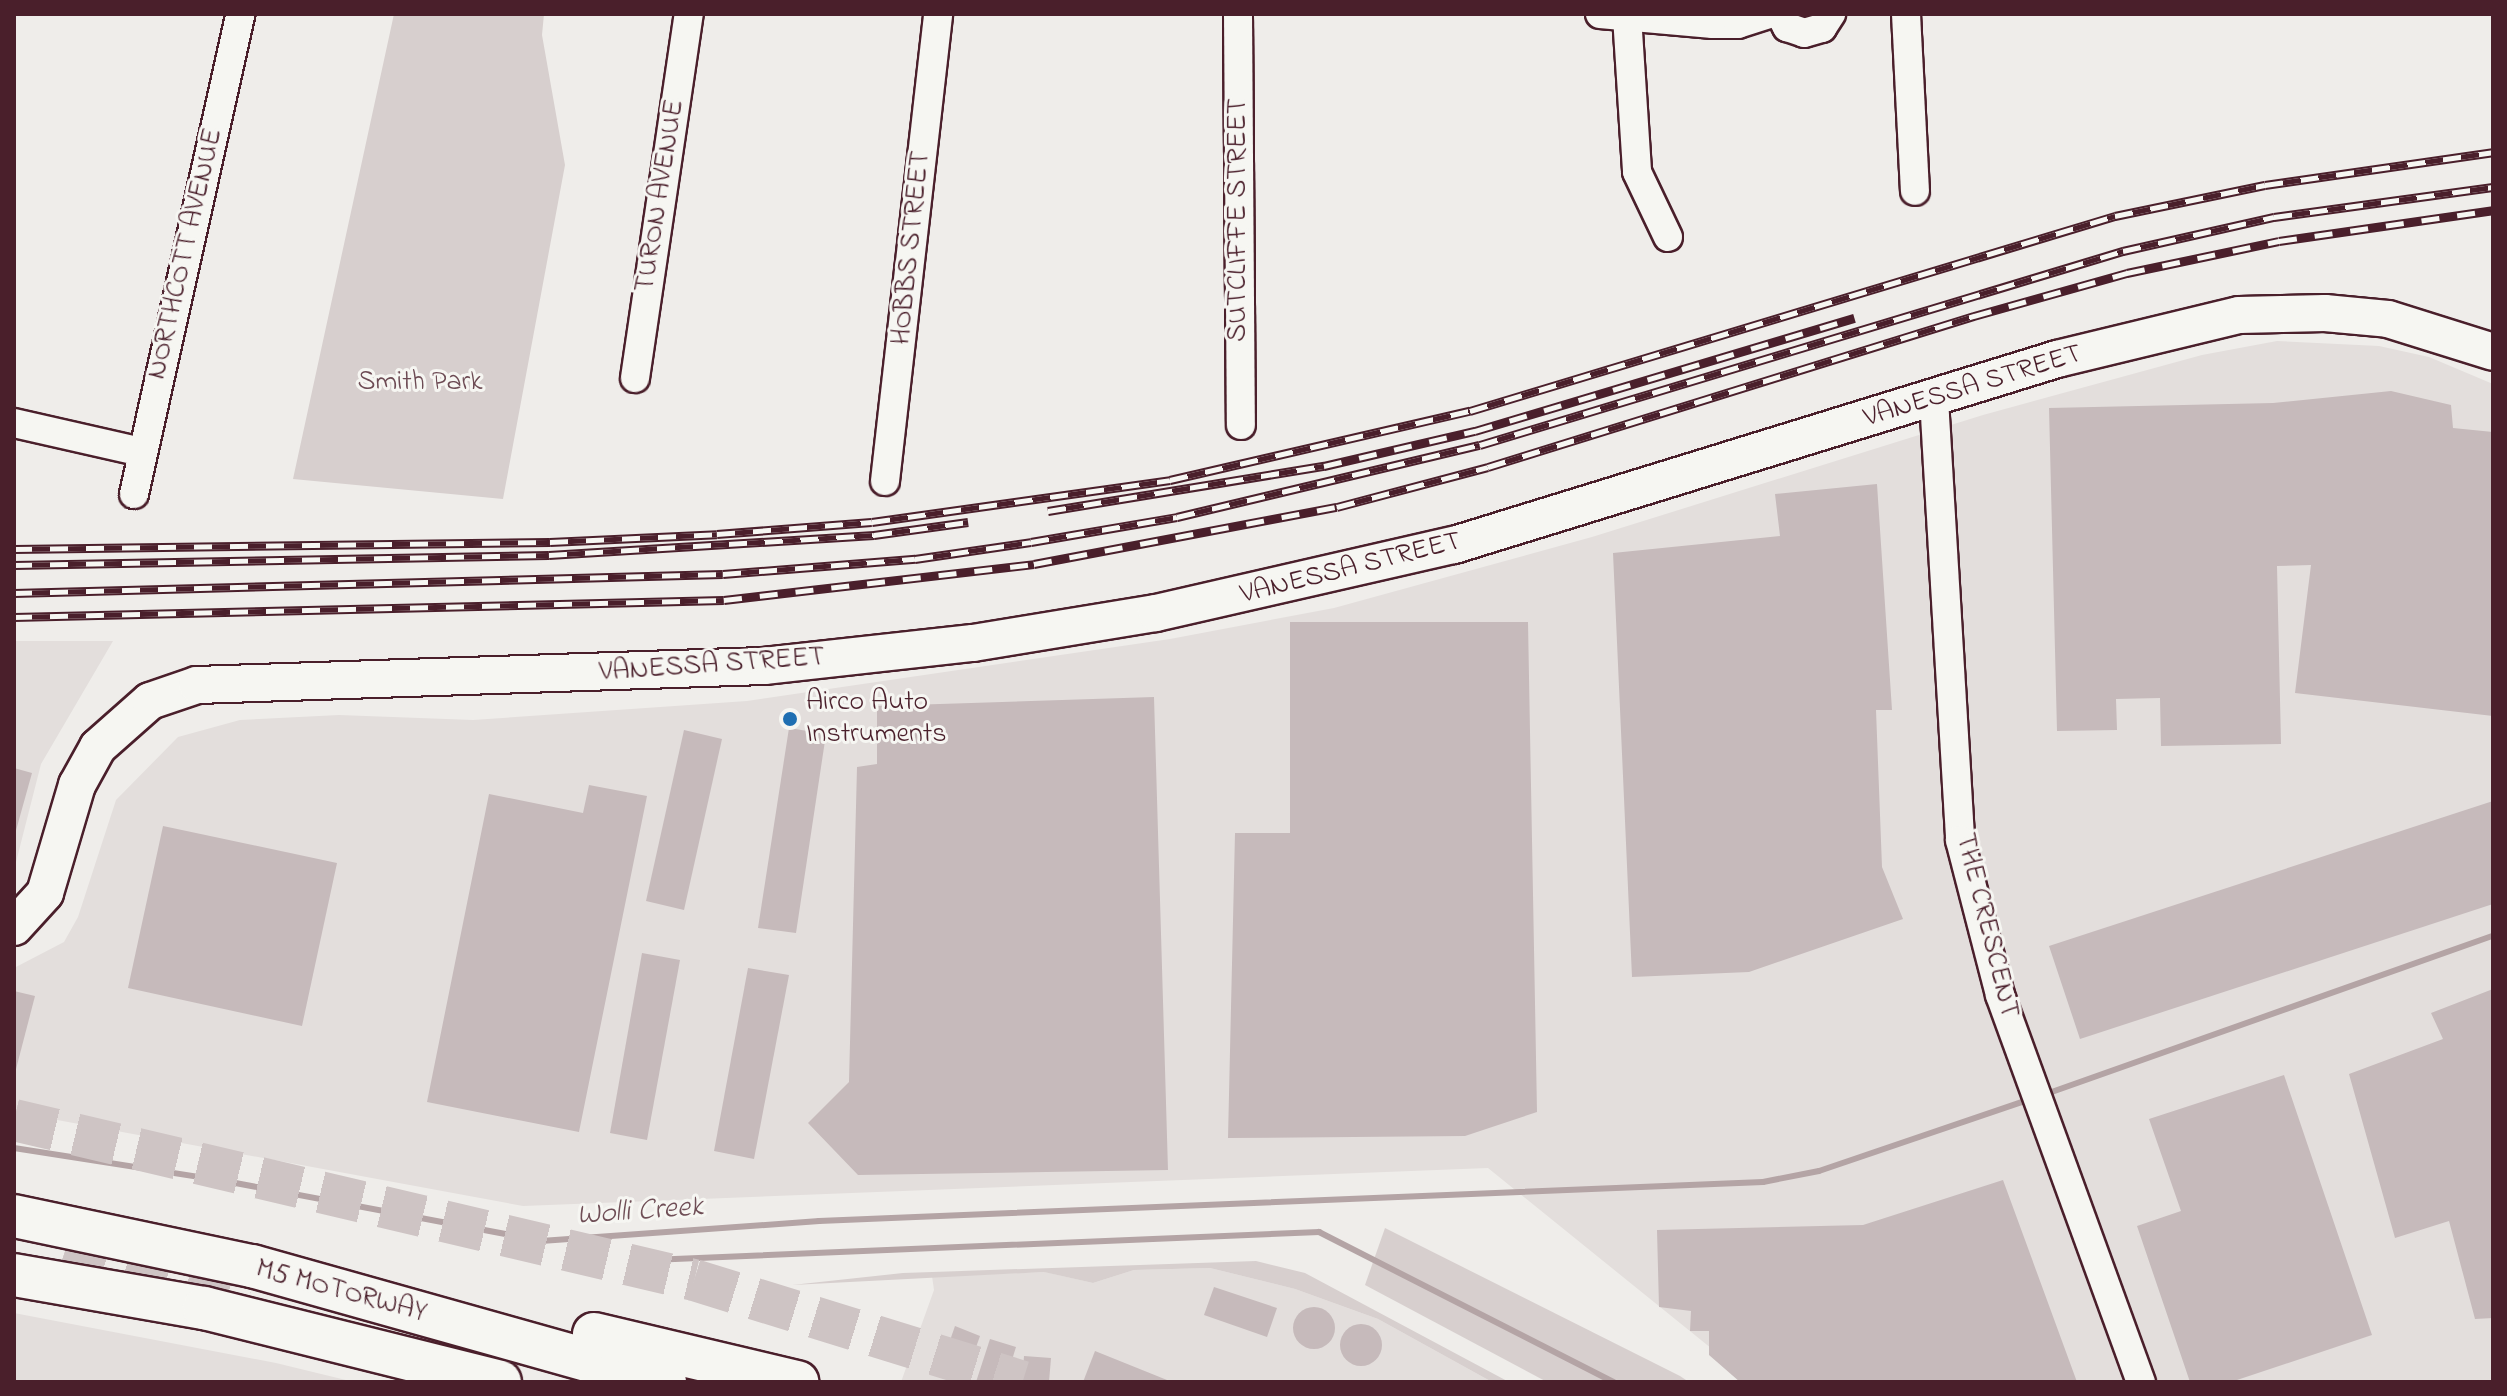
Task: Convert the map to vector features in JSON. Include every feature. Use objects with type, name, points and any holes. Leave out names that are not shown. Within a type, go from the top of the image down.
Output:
[{"type":"highway","name":"M5 MOTORWAY","points":[[14,1216],[252,1266],[665,1382]]},
{"type":"highway","points":[[252,1266],[589,1333],[797,1382]]},
{"type":"highway","name":"M5 MOTORWAY","points":[[14,1275],[204,1308],[500,1382]]},
{"type":"main road","name":"VANESSA STREET","points":[[14,927],[45,893],[77,785],[98,747],[150,701],[178,690],[232,680],[756,666],[1046,632],[1377,565],[1550,518],[2123,340],[2239,315],[2325,313],[2388,319],[2493,352]]},
{"type":"street","name":"NORTHCOTT AVENUE","points":[[134,494],[240,14]]},
{"type":"street","name":"TURON AVENUE","points":[[635,378],[689,14]]},
{"type":"street","name":"HOBBS STREET","points":[[885,481],[938,14]]},
{"type":"street","name":"SUTCLIFFE STREET","points":[[1238,14],[1241,425]]},
{"type":"street","points":[[1668,237],[1637,172],[1614,15],[1738,24],[1768,14]]},
{"type":"street","points":[[1780,14],[1787,27],[1804,33],[1822,28],[1831,14]]},
{"type":"street","points":[[1906,14],[1915,191]]},
{"type":"street","name":"THE CRESCENT","points":[[1934,399],[1960,840],[2000,995],[2141,1382]]},
{"type":"street","points":[[14,423],[142,452]]},
{"type":"shaded area","points":[[2277,341],[2379,346],[2429,357],[2493,384],[2493,1382],[1753,1382],[1488,1168],[523,1206],[14,1112],[14,968],[64,942],[78,917],[116,800],[178,737],[240,720],[339,715],[473,720],[747,701],[1170,639],[1334,608],[1592,537],[1983,415],[2202,355]]},
{"type":"shaded area","points":[[14,641],[113,641],[41,764],[14,870]]},
{"type":"shaded area","points":[[1210,1268],[1295,1289],[1378,1319],[1492,1382],[901,1382],[934,1290],[932,1276],[1045,1272],[1093,1283],[1134,1270]]},
{"type":"shaded area","points":[[14,1313],[276,1363],[354,1382],[14,1382]]},
{"type":"green space","name":"Smith Park","points":[[394,14],[544,14],[542,35],[565,165],[503,499],[293,479]]},
{"type":"green space","points":[[1385,1228],[1689,1382],[1547,1382],[1365,1285]]},
{"type":"green space","points":[[1256,1261],[1305,1273],[1509,1382],[1492,1382],[1378,1319],[1295,1289],[1210,1268],[1134,1270],[1093,1283],[1044,1272],[792,1285],[903,1273]]},
{"type":"building","points":[[2391,391],[2451,405],[2453,428],[2493,432],[2493,716],[2295,693],[2311,565],[2277,566],[2281,744],[2161,746],[2160,698],[2116,699],[2117,730],[2057,731],[2049,408],[2273,403]]},
{"type":"building","points":[[1877,484],[1892,710],[1876,710],[1882,867],[1903,919],[1749,972],[1632,977],[1613,553],[1780,536],[1775,494]]},
{"type":"building","points":[[1290,622],[1528,622],[1537,1112],[1465,1136],[1228,1138],[1235,833],[1290,833]]},
{"type":"building","points":[[1154,697],[1168,1170],[858,1175],[808,1123],[849,1082],[857,767],[877,764],[877,706]]},
{"type":"building","points":[[789,728],[826,734],[796,933],[758,928]]},
{"type":"building","points":[[684,730],[722,739],[684,910],[646,901]]},
{"type":"building","points":[[14,768],[32,773],[15,834],[14,833]]},
{"type":"building","points":[[589,785],[647,796],[579,1132],[427,1102],[489,794],[583,813]]},
{"type":"building","points":[[2493,801],[2493,904],[2080,1039],[2049,946]]},
{"type":"building","points":[[163,826],[337,863],[302,1026],[128,988]]},
{"type":"building","points":[[642,953],[680,960],[647,1140],[610,1133]]},
{"type":"building","points":[[748,968],[789,975],[754,1159],[714,1151]]},
{"type":"building","points":[[2493,989],[2493,1318],[2475,1319],[2449,1221],[2395,1238],[2349,1074],[2443,1039],[2431,1013]]},
{"type":"building","points":[[14,991],[35,996],[15,1073],[14,1072]]},
{"type":"building","points":[[2284,1075],[2372,1335],[2231,1382],[2190,1382],[2137,1226],[2181,1211],[2149,1119]]},
{"type":"building","points":[[2003,1180],[2077,1382],[1740,1382],[1709,1355],[1709,1331],[1690,1331],[1691,1311],[1659,1307],[1657,1230],[1863,1225]]},
{"type":"building","points":[[1214,1287],[1277,1308],[1267,1337],[1204,1315]]},
{"type":"building","points":[[1314,1307],[1329,1313],[1335,1328],[1329,1343],[1314,1349],[1299,1343],[1293,1328],[1299,1313]]},
{"type":"building","points":[[1361,1324],[1376,1330],[1382,1345],[1376,1360],[1361,1366],[1346,1360],[1340,1345],[1346,1330]]},
{"type":"building","points":[[955,1326],[980,1336],[964,1381],[939,1372]]},
{"type":"building","points":[[990,1339],[1016,1347],[1005,1382],[976,1382]]},
{"type":"building","points":[[1095,1351],[1172,1382],[1083,1382]]},
{"type":"building","points":[[1024,1356],[1051,1358],[1049,1382],[1022,1382]]},
{"type":"waterway","points":[[2046,1094],[2493,936]]},
{"type":"waterway","name":"Wolli Creek","points":[[14,1148],[230,1182],[541,1241],[819,1221],[1763,1182],[1819,1171],[2031,1099]]},
{"type":"waterway","points":[[651,1260],[1319,1232],[1614,1382]]},
{"type":"tunnel","points":[[14,1120],[694,1280],[1023,1382]]},
{"type":"tunnel","points":[[68,1242],[247,1303]]},
{"type":"railway","points":[[14,549],[550,542],[717,534],[872,522],[1170,480],[1470,411],[2115,216],[2265,185],[2493,152]]},
{"type":"railway","points":[[14,593],[723,574],[915,559],[1031,542],[1177,517],[1480,445],[2123,251],[2274,217],[2493,187]]},
{"type":"railway","points":[[14,617],[724,600],[1034,564],[1337,507],[1488,467],[1974,316],[2127,273],[2279,241],[2493,210]]},
{"type":"railway","points":[[1048,511],[1324,466],[1475,431],[1855,318]]},
{"type":"railway","points":[[14,565],[549,555],[874,535],[968,522]]},
{"type":"place","name":"Airco Auto Instruments","points":[[790,719]]}]
